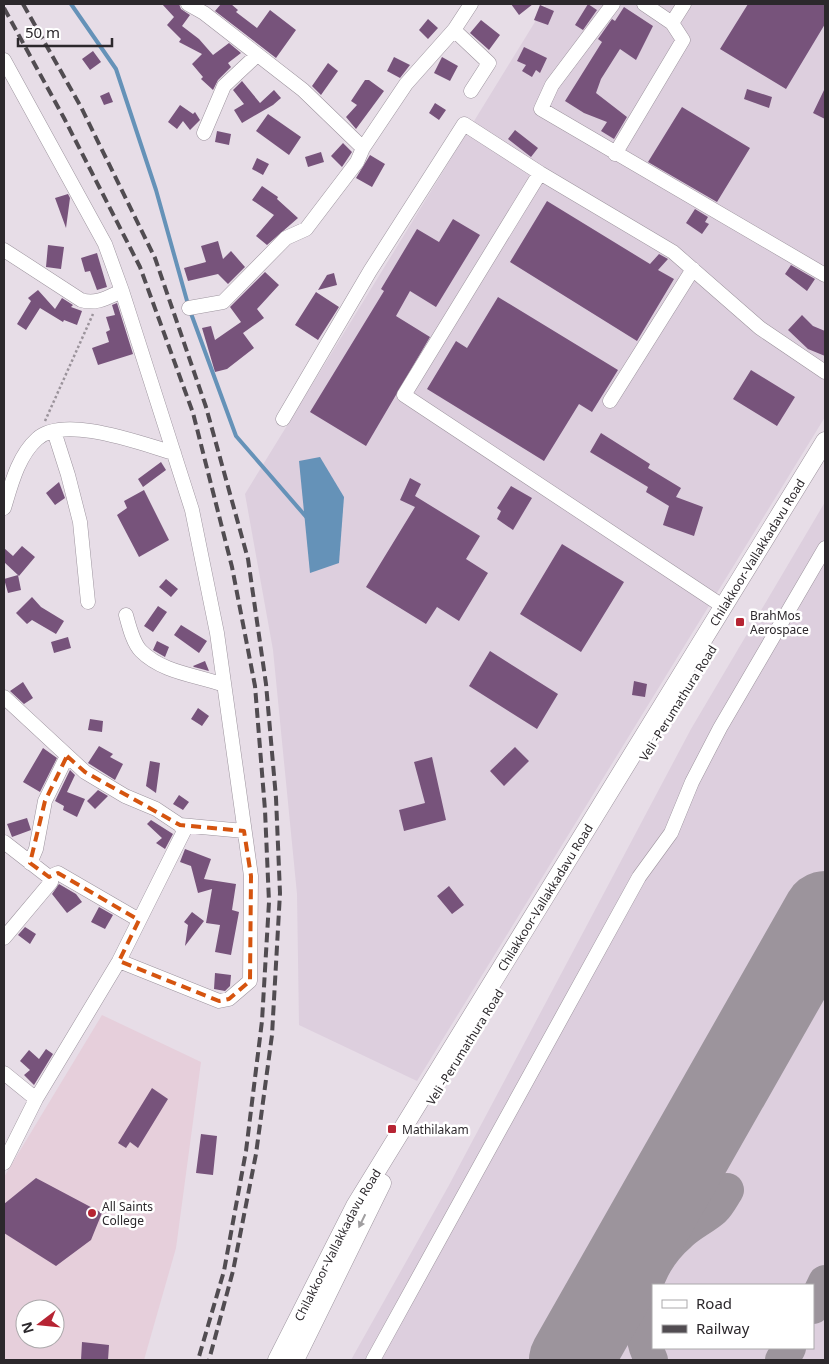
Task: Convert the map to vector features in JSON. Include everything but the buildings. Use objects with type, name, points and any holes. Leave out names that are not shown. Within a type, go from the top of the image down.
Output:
[{"type":"main road","name":"Chilakkoor-Vallakkadavu Road","points":[[277,1360],[355,1206],[825,441]]},
{"type":"main road","name":"Veli -Perumathura Road","points":[[295,1360],[374,1197],[825,463]]},
{"type":"street","points":[[188,4],[204,13],[256,56],[303,90],[362,148]]},
{"type":"street","points":[[189,308],[223,302],[286,238],[306,229],[357,162],[362,148],[406,84],[454,30],[471,4]]},
{"type":"street","points":[[613,4],[552,85],[541,109],[615,154],[825,275]]},
{"type":"street","points":[[615,154],[683,40],[672,23],[644,4]]},
{"type":"street","points":[[672,23],[684,4]]},
{"type":"street","points":[[454,30],[490,63],[471,91]]},
{"type":"street","points":[[204,133],[224,86],[256,56]]},
{"type":"street","points":[[4,60],[104,244],[122,291],[192,510],[217,633],[251,876],[250,981],[230,999],[219,1001],[118,961]]},
{"type":"street","points":[[283,419],[370,271],[464,124],[540,173],[673,252],[760,328],[825,372]]},
{"type":"street","points":[[540,173],[404,395],[724,607]]},
{"type":"street","points":[[4,250],[81,300],[89,303],[99,301],[122,291]]},
{"type":"street","points":[[610,401],[692,269]]},
{"type":"street","points":[[4,508],[8,476],[37,438],[54,431],[72,429],[104,434],[174,453]]},
{"type":"street","points":[[54,431],[80,522],[88,602]]},
{"type":"street","points":[[373,1360],[639,876],[671,833],[692,782],[742,688],[825,548]]},
{"type":"street","points":[[126,615],[140,650],[158,663],[190,677],[224,685]]},
{"type":"street","points":[[4,697],[85,772],[125,796],[156,809],[180,825],[184,831],[118,961],[36,1099],[4,1163]]},
{"type":"street","points":[[30,863],[36,849],[45,801],[67,756]]},
{"type":"street","points":[[180,825],[244,831]]},
{"type":"street","points":[[4,842],[49,877],[51,882],[4,938]]},
{"type":"street","points":[[49,877],[58,872],[139,920]]},
{"type":"street","points":[[4,1073],[36,1099]]},
{"type":"path","points":[[37,438],[99,301]]},
{"type":"highlighted area","points":[[67,756],[85,772],[180,825],[244,831],[251,876],[250,981],[229,999],[219,1001],[119,961],[139,920],[58,873],[49,877],[30,863],[45,801]]},
{"type":"shaded area","points":[[546,4],[825,4],[825,417],[417,1081],[299,1025],[297,894],[273,650],[245,494]]},
{"type":"shaded area","points":[[825,502],[825,1360],[351,1360],[448,1187],[691,729]]},
{"type":"shaded area","name":"All Saints College","points":[[102,1015],[201,1062],[176,1248],[144,1360],[4,1360],[4,1177]]},
{"type":"water","points":[[320,457],[344,497],[339,563],[310,573],[299,461]]},
{"type":"waterway","points":[[71,4],[116,69],[156,190],[189,308],[236,436],[308,519]]},
{"type":"taxiway","points":[[651,1360],[645,1343],[641,1309],[649,1276],[657,1261],[668,1247],[684,1230],[714,1209],[727,1190]]},
{"type":"taxiway","points":[[814,1305],[825,1282]]},
{"type":"taxiway","points":[[782,1360],[788,1349]]},
{"type":"runway","points":[[571,1360],[825,913]]},
{"type":"railway","points":[[23,4],[81,107],[155,258],[206,407],[248,559],[266,684],[276,798],[280,893],[272,1035],[256,1154],[233,1271],[209,1360]]},
{"type":"railway","points":[[4,8],[64,118],[140,267],[193,413],[232,567],[255,686],[265,810],[269,902],[262,1021],[246,1151],[224,1271],[198,1360]]},
{"type":"place","name":"BrahMos Aerospace","points":[[740,622]]},
{"type":"place","name":"Mathilakam","points":[[392,1129]]},
{"type":"place","name":"All Saints College","points":[[92,1213]]}]
